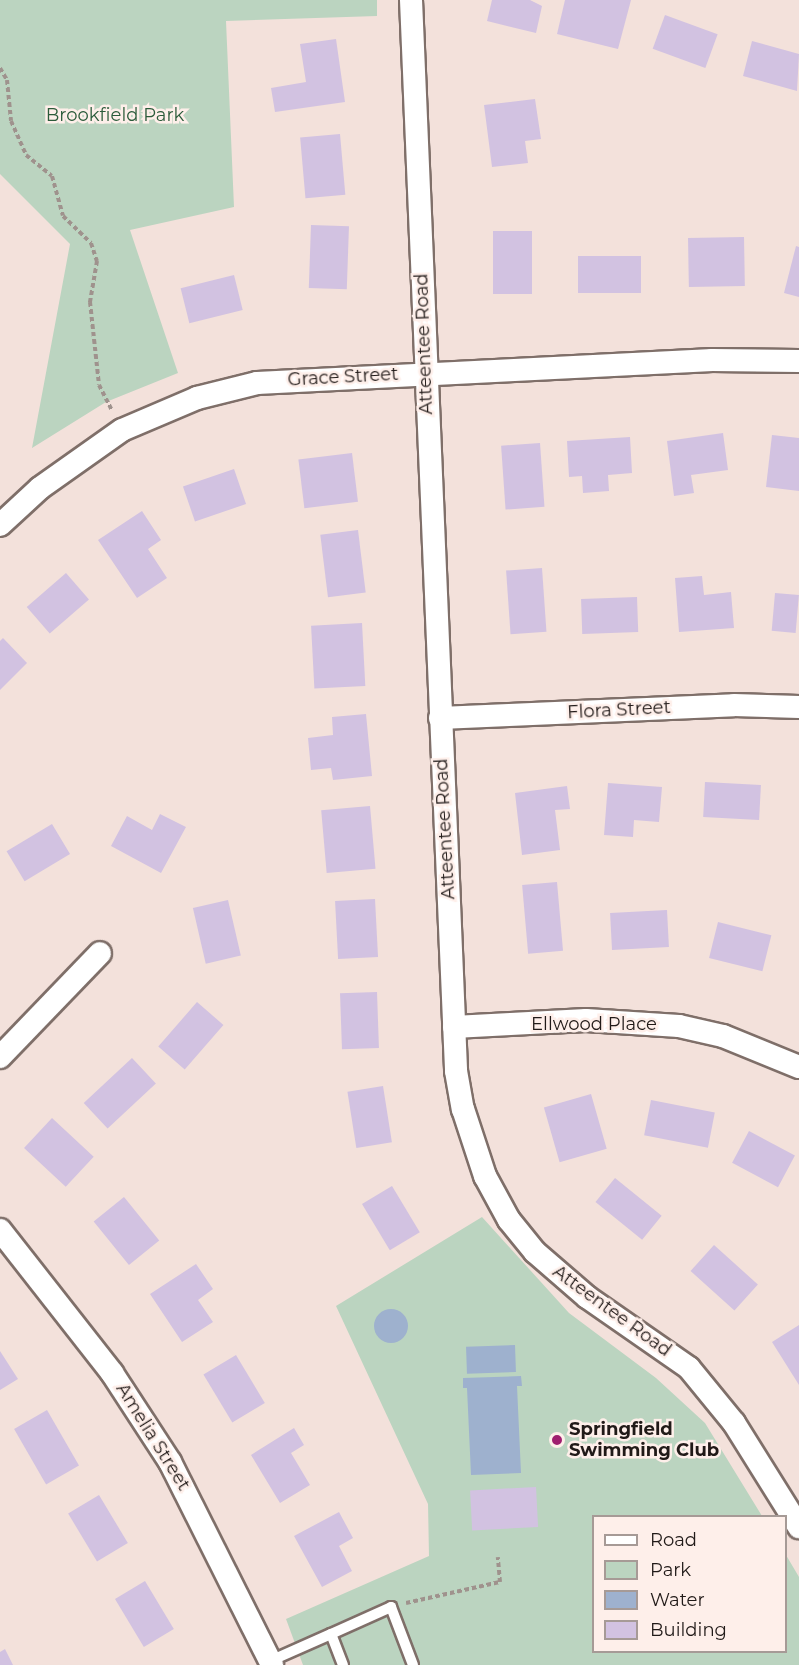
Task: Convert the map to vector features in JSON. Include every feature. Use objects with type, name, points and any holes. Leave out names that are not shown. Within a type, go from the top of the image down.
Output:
[{"type":"street","name":"Atteentee Road","points":[[411,0],[456,1071],[477,1156],[509,1220],[561,1278],[661,1345],[710,1391],[799,1527]]},
{"type":"street","name":"Grace Street","points":[[2,520],[40,488],[122,430],[196,398],[257,383],[425,372],[712,360],[799,361]]},
{"type":"street","name":"Flora Street","points":[[440,718],[734,705],[799,707]]},
{"type":"street","points":[[0,1057],[100,953]]},
{"type":"street","name":"Ellwood Place","points":[[454,1027],[586,1020],[679,1026],[723,1035],[799,1067]]},
{"type":"street","name":"Amelia Street","points":[[0,1230],[112,1373],[164,1452],[206,1525],[271,1663]]},
{"type":"lane","points":[[271,1663],[391,1607],[413,1665]]},
{"type":"lane","points":[[331,1634],[343,1665]]},
{"type":"path","points":[[0,68],[7,80],[11,121],[26,155],[52,176],[63,216],[91,243],[97,261],[90,302],[99,385],[122,430]]},
{"type":"path","points":[[391,1607],[500,1582],[498,1557]]},
{"type":"green space","name":"Brookfield Park","points":[[0,0],[377,0],[377,16],[226,21],[234,207],[130,230],[178,373],[106,402],[32,448],[70,244],[0,174]]},
{"type":"green space","name":"Springfield Swimming Club","points":[[482,1217],[569,1313],[656,1378],[705,1423],[761,1515],[592,1515],[592,1653],[787,1653],[787,1557],[799,1577],[799,1665],[303,1665],[286,1619],[429,1556],[428,1504],[336,1306]]},
{"type":"water","points":[[391,1309],[403,1314],[408,1326],[403,1338],[391,1343],[379,1338],[374,1326],[379,1314]]},
{"type":"water","points":[[515,1345],[516,1372],[467,1374],[466,1347]]},
{"type":"water","points":[[521,1376],[522,1386],[517,1386],[521,1473],[471,1475],[467,1388],[463,1388],[463,1378]]},
{"type":"building","points":[[492,0],[530,0],[542,6],[536,33],[487,21]]},
{"type":"building","points":[[565,0],[631,0],[618,49],[557,34]]},
{"type":"building","points":[[665,15],[718,34],[705,68],[653,49]]},
{"type":"building","points":[[336,39],[345,102],[275,112],[271,88],[306,82],[300,44]]},
{"type":"building","points":[[752,41],[799,54],[797,91],[743,76]]},
{"type":"building","points":[[535,99],[541,139],[525,141],[528,163],[492,167],[484,105]]},
{"type":"building","points":[[340,134],[345,195],[305,198],[300,137]]},
{"type":"building","points":[[311,225],[349,226],[347,289],[309,288]]},
{"type":"building","points":[[493,231],[532,231],[532,294],[493,294]]},
{"type":"building","points":[[744,237],[745,286],[689,287],[688,238]]},
{"type":"building","points":[[796,246],[799,247],[799,297],[784,293]]},
{"type":"building","points":[[578,256],[641,256],[641,293],[578,293]]},
{"type":"building","points":[[234,275],[243,310],[189,323],[181,288]]},
{"type":"building","points":[[723,433],[728,470],[691,475],[694,493],[674,496],[667,441]]},
{"type":"building","points":[[772,435],[799,438],[799,491],[766,487]]},
{"type":"building","points":[[630,437],[632,473],[608,475],[609,491],[583,493],[582,476],[569,477],[567,441]]},
{"type":"building","points":[[540,443],[544,507],[506,510],[501,446]]},
{"type":"building","points":[[352,453],[358,502],[304,508],[298,460]]},
{"type":"building","points":[[234,469],[246,504],[195,522],[183,487]]},
{"type":"building","points":[[142,511],[161,540],[148,549],[167,578],[137,598],[98,540]]},
{"type":"building","points":[[358,530],[366,593],[328,597],[320,535]]},
{"type":"building","points":[[542,568],[546,632],[511,634],[506,571]]},
{"type":"building","points":[[66,573],[89,599],[50,634],[27,607]]},
{"type":"building","points":[[702,576],[704,595],[731,592],[734,628],[679,632],[675,578]]},
{"type":"building","points":[[775,593],[799,595],[796,633],[772,631]]},
{"type":"building","points":[[637,597],[638,632],[582,634],[581,599]]},
{"type":"building","points":[[362,623],[365,686],[314,689],[311,626]]},
{"type":"building","points":[[3,638],[27,663],[0,690],[0,641]]},
{"type":"building","points":[[366,714],[372,776],[333,780],[331,768],[311,770],[308,738],[333,735],[332,717]]},
{"type":"building","points":[[705,782],[761,785],[759,820],[703,817]]},
{"type":"building","points":[[608,783],[662,787],[659,822],[634,820],[633,837],[604,835]]},
{"type":"building","points":[[567,786],[570,809],[555,810],[560,850],[522,855],[515,793]]},
{"type":"building","points":[[370,806],[375,869],[327,873],[321,810]]},
{"type":"building","points":[[160,814],[186,827],[161,873],[111,846],[127,816],[152,830]]},
{"type":"building","points":[[52,824],[70,854],[25,881],[7,851]]},
{"type":"building","points":[[557,882],[563,951],[528,954],[522,885]]},
{"type":"building","points":[[375,899],[378,957],[338,959],[335,901]]},
{"type":"building","points":[[228,900],[241,956],[206,964],[193,908]]},
{"type":"building","points":[[667,910],[669,947],[612,950],[610,913]]},
{"type":"building","points":[[718,922],[771,935],[762,971],[709,958]]},
{"type":"building","points":[[377,992],[379,1048],[342,1049],[340,993]]},
{"type":"building","points":[[197,1002],[223,1025],[185,1069],[158,1047]]},
{"type":"building","points":[[132,1058],[156,1084],[108,1129],[84,1103]]},
{"type":"building","points":[[383,1086],[392,1142],[356,1148],[347,1092]]},
{"type":"building","points":[[591,1094],[607,1149],[560,1162],[544,1108]]},
{"type":"building","points":[[651,1100],[715,1112],[708,1148],[644,1135]]},
{"type":"building","points":[[52,1118],[94,1157],[66,1187],[24,1148]]},
{"type":"building","points":[[749,1131],[795,1155],[778,1187],[732,1163]]},
{"type":"building","points":[[615,1178],[662,1216],[642,1240],[595,1202]]},
{"type":"building","points":[[392,1186],[420,1232],[390,1250],[362,1204]]},
{"type":"building","points":[[124,1197],[159,1241],[129,1265],[94,1222]]},
{"type":"building","points":[[714,1245],[758,1284],[734,1310],[691,1271]]},
{"type":"building","points":[[196,1264],[213,1289],[198,1300],[213,1322],[182,1342],[150,1294]]},
{"type":"building","points":[[799,1325],[799,1385],[772,1342]]},
{"type":"building","points":[[0,1351],[18,1379],[0,1390]]},
{"type":"building","points":[[236,1355],[265,1403],[232,1423],[203,1375]]},
{"type":"building","points":[[47,1410],[79,1465],[46,1484],[14,1429]]},
{"type":"building","points":[[294,1428],[304,1445],[291,1453],[310,1485],[280,1503],[251,1455]]},
{"type":"building","points":[[536,1487],[538,1527],[472,1530],[470,1490]]},
{"type":"building","points":[[99,1495],[128,1543],[97,1562],[68,1514]]},
{"type":"building","points":[[339,1512],[353,1538],[339,1546],[352,1571],[322,1587],[294,1536]]},
{"type":"building","points":[[145,1581],[174,1629],[144,1647],[115,1599]]},
{"type":"building","points":[[5,1649],[13,1665],[0,1665],[0,1652]]},
{"type":"place","name":"Springfield Swimming Club","points":[[557,1440]]}]
